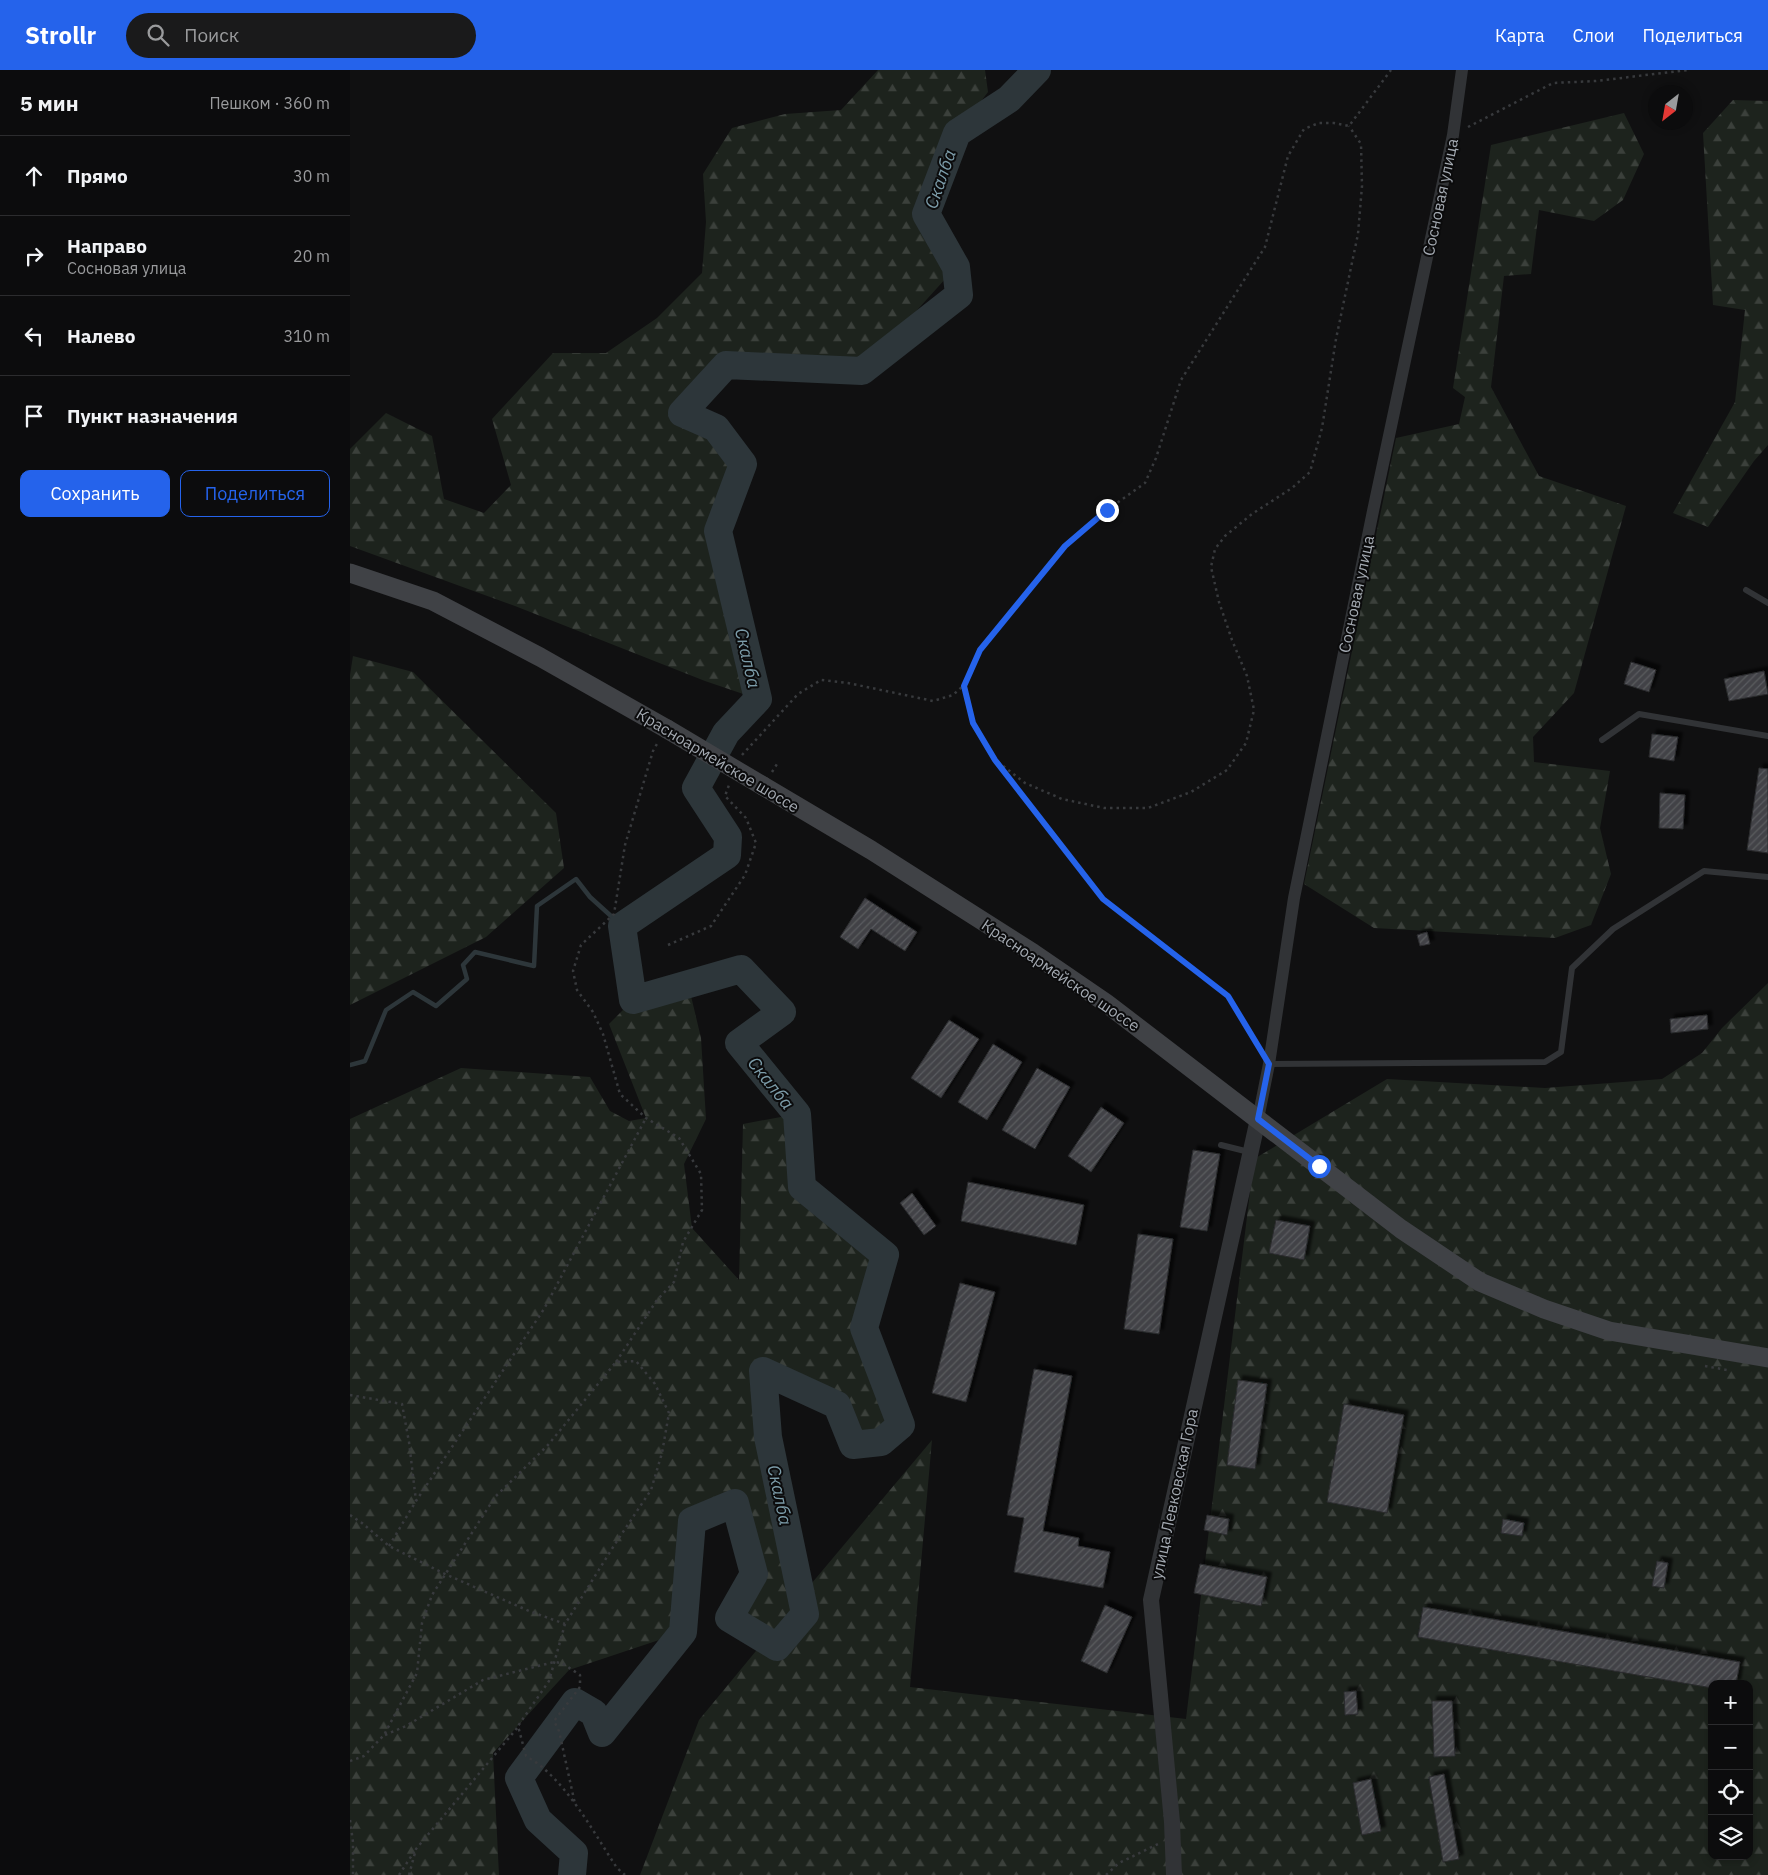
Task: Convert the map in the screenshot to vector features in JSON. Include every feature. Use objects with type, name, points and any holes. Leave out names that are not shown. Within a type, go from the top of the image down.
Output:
[{"type":"main road","name":"Красноармейское шоссе","points":[[350,573],[433,601],[540,657],[667,729],[871,850],[1106,1002],[1401,1229],[1480,1282],[1544,1309],[1609,1331],[1768,1358]]},
{"type":"street","name":"Сосновая улица","points":[[1258,1119],[1269,1064],[1294,898],[1453,135],[1462,70]]},
{"type":"street","name":"улица Левковская Гора","points":[[1174,1875],[1172,1822],[1151,1600],[1258,1119]]},
{"type":"lane","points":[[1746,590],[1768,603]]},
{"type":"lane","points":[[1602,740],[1639,714],[1768,736]]},
{"type":"lane","points":[[1269,1064],[1545,1062],[1561,1052],[1572,968],[1612,929],[1704,871],[1768,877]]},
{"type":"lane","points":[[1221,1145],[1251,1153]]},
{"type":"path","points":[[1349,126],[1391,70]]},
{"type":"path","points":[[1453,135],[1553,83],[1596,81],[1688,70]]},
{"type":"path","points":[[736,762],[761,732],[798,694],[821,680],[848,683],[933,701],[953,694],[964,686],[980,650],[1065,546],[1107,510],[1145,483],[1156,458],[1180,380],[1265,247],[1288,156],[1304,129],[1319,123],[1334,122],[1349,126],[1362,144],[1362,186],[1358,234],[1336,339],[1322,428],[1310,472],[1292,488],[1252,514],[1225,536],[1215,549],[1211,567],[1232,640],[1248,676],[1254,710],[1246,743],[1227,770],[1191,792],[1148,808],[1104,808],[1062,799],[1025,783],[995,760]]},
{"type":"path","points":[[964,686],[973,723],[995,760],[1103,899],[1228,996],[1269,1064]]},
{"type":"path","points":[[350,1761],[364,1756],[384,1735],[417,1673],[422,1623],[432,1595],[445,1574],[496,1497],[548,1446],[616,1362],[657,1300],[674,1282],[683,1242],[702,1210],[701,1174],[679,1138],[646,1118],[620,1094],[602,1034],[593,1012],[577,990],[574,971],[581,945],[614,914],[626,846],[653,751]]},
{"type":"path","points":[[668,945],[711,926],[745,875],[756,843],[746,818],[725,796],[730,779]]},
{"type":"path","points":[[388,1546],[544,1309],[646,1118]]},
{"type":"path","points":[[399,1875],[416,1848],[518,1726],[550,1681],[565,1624],[651,1490],[662,1453],[669,1413],[655,1384],[636,1361],[616,1362]]},
{"type":"path","points":[[350,1395],[402,1404],[416,1501]]},
{"type":"path","points":[[350,1515],[362,1522],[388,1546],[445,1574],[529,1611],[565,1624]]},
{"type":"path","points":[[384,1735],[406,1726],[484,1680],[554,1662],[562,1663],[580,1675],[580,1687],[554,1721],[559,1731],[575,1805]]},
{"type":"path","points":[[518,1726],[526,1756],[540,1763],[575,1805],[617,1868],[625,1875]]},
{"type":"path","points":[[350,1820],[353,1842],[353,1875]]},
{"type":"path","points":[[1106,1875],[1119,1863],[1157,1846],[1172,1822]]},
{"type":"path","points":[[409,1875],[416,1848]]},
{"type":"green space","points":[[878,70],[985,70],[988,92],[957,133],[926,214],[956,267],[862,371],[726,365],[682,412],[716,428],[743,464],[718,531],[758,699],[705,681],[515,606],[350,546],[350,449],[386,413],[432,436],[444,499],[484,513],[511,485],[492,419],[553,353],[606,353],[657,318],[702,273],[706,222],[703,174],[732,128],[785,114],[841,110]]},
{"type":"green space","points":[[1733,100],[1768,101],[1768,445],[1754,461],[1708,527],[1673,513],[1735,402],[1745,310],[1713,305],[1703,133]]},
{"type":"green space","points":[[1624,113],[1644,154],[1623,200],[1594,221],[1539,210],[1531,274],[1504,276],[1491,387],[1539,476],[1626,506],[1574,693],[1533,737],[1534,762],[1610,771],[1600,828],[1611,874],[1591,925],[1555,938],[1374,928],[1304,884],[1396,438],[1459,424],[1465,397],[1453,388],[1491,145]]},
{"type":"green space","points":[[353,656],[413,672],[556,813],[564,868],[486,937],[350,1005],[350,675]]},
{"type":"green space","points":[[1768,983],[1768,1875],[640,1875],[699,1720],[765,1640],[729,1618],[754,1574],[735,1503],[692,1521],[683,1632],[569,1670],[493,1753],[499,1875],[350,1875],[350,1119],[461,1068],[590,1077],[610,1111],[629,1121],[646,1118],[609,1024],[633,1000],[691,996],[701,1038],[706,1119],[684,1164],[692,1228],[739,1280],[743,1124],[797,1114],[802,1188],[885,1255],[864,1328],[901,1425],[881,1442],[853,1445],[837,1405],[763,1372],[768,1437],[801,1596],[932,1440],[910,1687],[1186,1719],[1254,1159],[1387,1079],[1545,1088],[1662,1079],[1702,1053],[1722,1028]]},
{"type":"building","points":[[1631,662],[1656,670],[1649,692],[1624,684]]},
{"type":"building","points":[[1764,671],[1768,694],[1729,701],[1724,679]]},
{"type":"building","points":[[1652,734],[1678,737],[1674,761],[1649,757]]},
{"type":"building","points":[[1759,768],[1768,769],[1768,853],[1747,850]]},
{"type":"building","points":[[1660,793],[1685,795],[1683,829],[1659,828]]},
{"type":"building","points":[[865,898],[917,932],[905,951],[871,929],[858,949],[840,937]]},
{"type":"building","points":[[1427,932],[1430,944],[1420,946],[1417,935]]},
{"type":"building","points":[[1707,1015],[1708,1029],[1671,1033],[1670,1019]]},
{"type":"building","points":[[949,1020],[979,1039],[941,1098],[911,1078]]},
{"type":"building","points":[[993,1044],[1022,1062],[987,1120],[958,1102]]},
{"type":"building","points":[[1037,1068],[1070,1087],[1035,1149],[1002,1130]]},
{"type":"building","points":[[1101,1107],[1124,1123],[1091,1172],[1068,1156]]},
{"type":"building","points":[[1193,1150],[1220,1154],[1207,1231],[1180,1227]]},
{"type":"building","points":[[968,1182],[1084,1205],[1076,1245],[961,1221]]},
{"type":"building","points":[[912,1193],[936,1226],[924,1235],[900,1203]]},
{"type":"building","points":[[1276,1220],[1310,1226],[1304,1260],[1269,1253]]},
{"type":"building","points":[[1138,1234],[1173,1239],[1159,1334],[1124,1329]]},
{"type":"building","points":[[960,1283],[995,1292],[966,1402],[932,1393]]},
{"type":"building","points":[[1034,1369],[1072,1376],[1043,1531],[1079,1538],[1078,1546],[1110,1552],[1103,1588],[1014,1572],[1024,1518],[1007,1515]]},
{"type":"building","points":[[1238,1380],[1267,1384],[1255,1469],[1227,1465]]},
{"type":"building","points":[[1344,1404],[1404,1415],[1387,1513],[1327,1502]]},
{"type":"building","points":[[1207,1515],[1229,1519],[1227,1535],[1204,1530]]},
{"type":"building","points":[[1503,1519],[1524,1523],[1522,1536],[1501,1533]]},
{"type":"building","points":[[1657,1561],[1668,1563],[1664,1588],[1652,1586]]},
{"type":"building","points":[[1200,1564],[1267,1577],[1261,1606],[1194,1593]]},
{"type":"building","points":[[1105,1605],[1132,1617],[1107,1673],[1081,1661]]},
{"type":"building","points":[[1423,1607],[1740,1662],[1737,1680],[1708,1680],[1708,1687],[1418,1637]]},
{"type":"building","points":[[1356,1691],[1358,1714],[1345,1715],[1344,1692]]},
{"type":"building","points":[[1432,1701],[1452,1701],[1455,1756],[1434,1757]]},
{"type":"building","points":[[1444,1774],[1459,1859],[1443,1862],[1429,1777]]},
{"type":"building","points":[[1371,1779],[1381,1831],[1362,1835],[1353,1783]]},
{"type":"waterway","name":"Скалба","points":[[572,1875],[574,1853],[538,1820],[519,1778],[575,1702],[594,1713],[602,1733],[683,1632],[692,1521],[735,1503],[754,1574],[729,1618],[777,1647],[805,1614],[768,1437],[763,1371],[837,1405],[853,1445],[881,1442],[901,1425],[864,1328],[885,1255],[802,1187],[797,1114],[739,1043],[782,1012],[741,969],[633,1000],[622,926],[727,855],[728,837],[696,788],[726,733],[758,699],[718,531],[743,464],[716,428],[682,413],[726,365],[862,371],[959,295],[956,267],[926,214],[957,133],[1009,99],[1037,70]]},
{"type":"waterway","points":[[350,1065],[365,1061],[386,1010],[413,992],[436,1006],[467,979],[463,965],[475,952],[534,966],[537,906],[576,879],[590,897],[622,926]]},
{"type":"route","points":[[1107,510],[1065,546],[980,650],[964,686],[973,723],[995,760],[1103,899],[1228,996],[1269,1064],[1258,1119],[1319,1166]]}]
